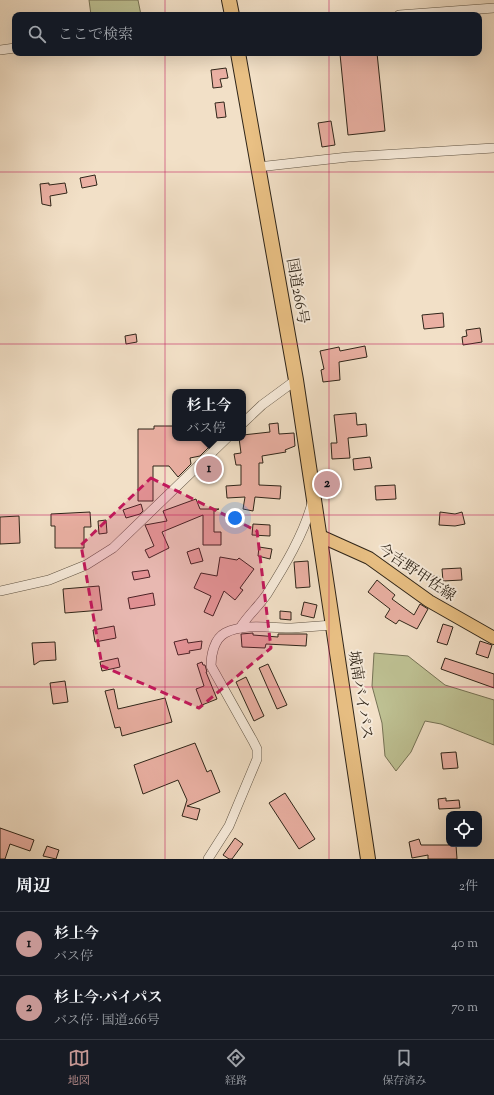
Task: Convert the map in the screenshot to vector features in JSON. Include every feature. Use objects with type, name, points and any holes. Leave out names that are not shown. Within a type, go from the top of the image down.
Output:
[{"type":"highway","points":[[229,0],[231,12]]},
{"type":"highway","name":"国道266号","points":[[239,56],[296,380],[320,536]]},
{"type":"highway","name":"城南バイパス","points":[[320,536],[368,859]]},
{"type":"main road","name":"今吉野甲佐線","points":[[320,536],[369,558],[429,601],[494,638]]},
{"type":"street","points":[[440,12],[494,8]]},
{"type":"street","points":[[0,50],[12,48]]},
{"type":"street","points":[[258,167],[348,157],[494,148]]},
{"type":"street","points":[[246,420],[262,405],[296,380]]},
{"type":"street","points":[[0,591],[50,580],[86,565],[113,548],[224,441]]},
{"type":"street","points":[[240,628],[246,617],[266,595],[307,523],[314,494]]},
{"type":"street","points":[[208,859],[229,826],[257,759],[257,749],[253,740],[211,666],[211,656],[220,638],[223,634],[240,628],[298,628],[333,625]]},
{"type":"highlighted area","points":[[151,478],[257,531],[271,648],[199,708],[102,666],[81,545]]},
{"type":"green space","points":[[89,0],[138,0],[140,12],[91,12]]},
{"type":"green space","points":[[374,653],[408,656],[445,685],[494,700],[494,745],[441,724],[425,721],[411,752],[396,771],[385,756],[382,723],[372,686]]},
{"type":"building","points":[[340,56],[377,56],[385,131],[348,135]]},
{"type":"building","points":[[226,68],[228,78],[220,79],[222,87],[213,88],[211,70]]},
{"type":"building","points":[[224,102],[226,117],[217,118],[215,103]]},
{"type":"building","points":[[331,121],[335,145],[322,147],[318,123]]},
{"type":"building","points":[[95,175],[97,185],[82,188],[80,178]]},
{"type":"building","points":[[49,183],[49,185],[65,183],[67,193],[50,196],[51,206],[42,204],[40,184]]},
{"type":"building","points":[[443,313],[444,327],[424,329],[422,315]]},
{"type":"building","points":[[480,328],[482,342],[463,345],[462,337],[467,336],[466,330]]},
{"type":"building","points":[[136,334],[137,342],[126,344],[125,336]]},
{"type":"building","points":[[365,346],[367,357],[339,362],[340,380],[323,382],[321,370],[324,369],[320,351],[339,347],[340,351]]},
{"type":"building","points":[[356,413],[357,425],[366,424],[367,436],[348,438],[350,458],[332,459],[331,443],[337,443],[334,415]]},
{"type":"building","points":[[278,423],[279,434],[294,433],[295,446],[285,450],[286,452],[262,456],[263,463],[259,463],[259,485],[281,486],[280,499],[255,497],[253,511],[243,509],[245,497],[227,498],[226,486],[241,485],[241,465],[236,465],[234,454],[241,453],[239,441],[246,441],[246,435],[270,432],[269,424]]},
{"type":"building","points":[[154,426],[172,426],[172,441],[211,441],[211,445],[200,456],[190,458],[191,464],[178,477],[169,466],[153,466],[153,501],[138,501],[138,429],[154,429]]},
{"type":"building","points":[[370,457],[372,468],[354,470],[353,459]]},
{"type":"building","points":[[395,485],[396,499],[376,500],[375,486]]},
{"type":"building","points":[[196,499],[200,509],[219,509],[214,511],[214,532],[221,532],[221,545],[203,545],[203,515],[162,532],[169,548],[149,558],[145,550],[154,546],[145,525],[167,521],[163,511]]},
{"type":"building","points":[[141,504],[143,511],[140,514],[126,518],[123,510]]},
{"type":"building","points":[[90,512],[91,527],[84,527],[84,548],[55,548],[55,526],[51,526],[51,514]]},
{"type":"building","points":[[440,512],[455,514],[462,512],[465,524],[455,526],[439,525]]},
{"type":"building","points":[[19,516],[20,543],[0,544],[0,517]]},
{"type":"building","points":[[106,520],[107,533],[99,534],[98,521]]},
{"type":"building","points":[[253,524],[270,525],[270,536],[252,535]]},
{"type":"building","points":[[259,547],[272,549],[270,559],[258,556]]},
{"type":"building","points":[[199,548],[203,561],[191,564],[187,552]]},
{"type":"building","points":[[220,557],[237,560],[239,558],[254,569],[240,588],[243,590],[235,600],[224,591],[213,616],[204,612],[211,596],[194,588],[201,573],[217,576]]},
{"type":"building","points":[[308,561],[310,587],[296,588],[294,562]]},
{"type":"building","points":[[461,568],[462,580],[443,581],[442,569]]},
{"type":"building","points":[[148,570],[150,577],[134,580],[132,572]]},
{"type":"building","points":[[431,576],[439,576],[440,589],[431,589]]},
{"type":"building","points":[[377,580],[395,595],[392,599],[414,615],[420,604],[428,609],[417,629],[399,620],[396,624],[385,617],[390,609],[368,592]]},
{"type":"building","points":[[99,586],[102,610],[65,613],[63,589]]},
{"type":"building","points":[[153,593],[155,605],[130,609],[128,598]]},
{"type":"building","points":[[304,602],[317,605],[314,618],[301,615]]},
{"type":"building","points":[[280,611],[291,612],[291,620],[280,619]]},
{"type":"building","points":[[443,624],[453,627],[447,645],[437,642]]},
{"type":"building","points":[[114,626],[116,638],[95,642],[93,630]]},
{"type":"building","points":[[253,633],[253,635],[278,637],[278,634],[307,634],[306,646],[266,644],[265,648],[242,647],[241,634]]},
{"type":"building","points":[[187,639],[188,643],[202,641],[201,649],[178,655],[174,642]]},
{"type":"building","points":[[480,641],[492,645],[488,658],[476,654]]},
{"type":"building","points":[[55,642],[56,660],[40,661],[34,665],[32,643]]},
{"type":"building","points":[[118,658],[120,667],[102,671],[100,662]]},
{"type":"building","points":[[445,658],[494,674],[494,688],[441,669]]},
{"type":"building","points":[[202,662],[203,665],[205,665],[206,672],[217,699],[202,705],[196,689],[204,686],[197,664]]},
{"type":"building","points":[[268,664],[287,705],[277,709],[259,668]]},
{"type":"building","points":[[246,677],[264,716],[254,721],[236,682]]},
{"type":"building","points":[[65,681],[68,702],[53,704],[50,683]]},
{"type":"building","points":[[114,689],[118,709],[165,698],[172,722],[122,736],[120,727],[115,728],[105,691]]},
{"type":"building","points":[[195,743],[207,772],[211,770],[220,792],[187,806],[200,809],[197,820],[182,816],[187,800],[178,780],[143,794],[134,765]]},
{"type":"building","points":[[456,752],[458,768],[443,769],[441,753]]},
{"type":"building","points":[[285,793],[315,839],[299,849],[269,803]]},
{"type":"building","points":[[446,798],[446,801],[459,800],[460,808],[439,809],[438,799]]},
{"type":"building","points":[[0,828],[34,840],[30,851],[10,844],[5,859],[0,859]]},
{"type":"building","points":[[235,838],[243,844],[232,859],[229,859],[223,855]]},
{"type":"building","points":[[419,839],[421,845],[446,845],[446,847],[456,847],[457,859],[428,859],[428,855],[412,858],[409,842]]},
{"type":"building","points":[[47,846],[59,850],[56,859],[43,856]]},
{"type":"place","name":"杉上今","points":[[209,469]]},
{"type":"place","name":"杉上今·バイパス","points":[[327,484]]}]
